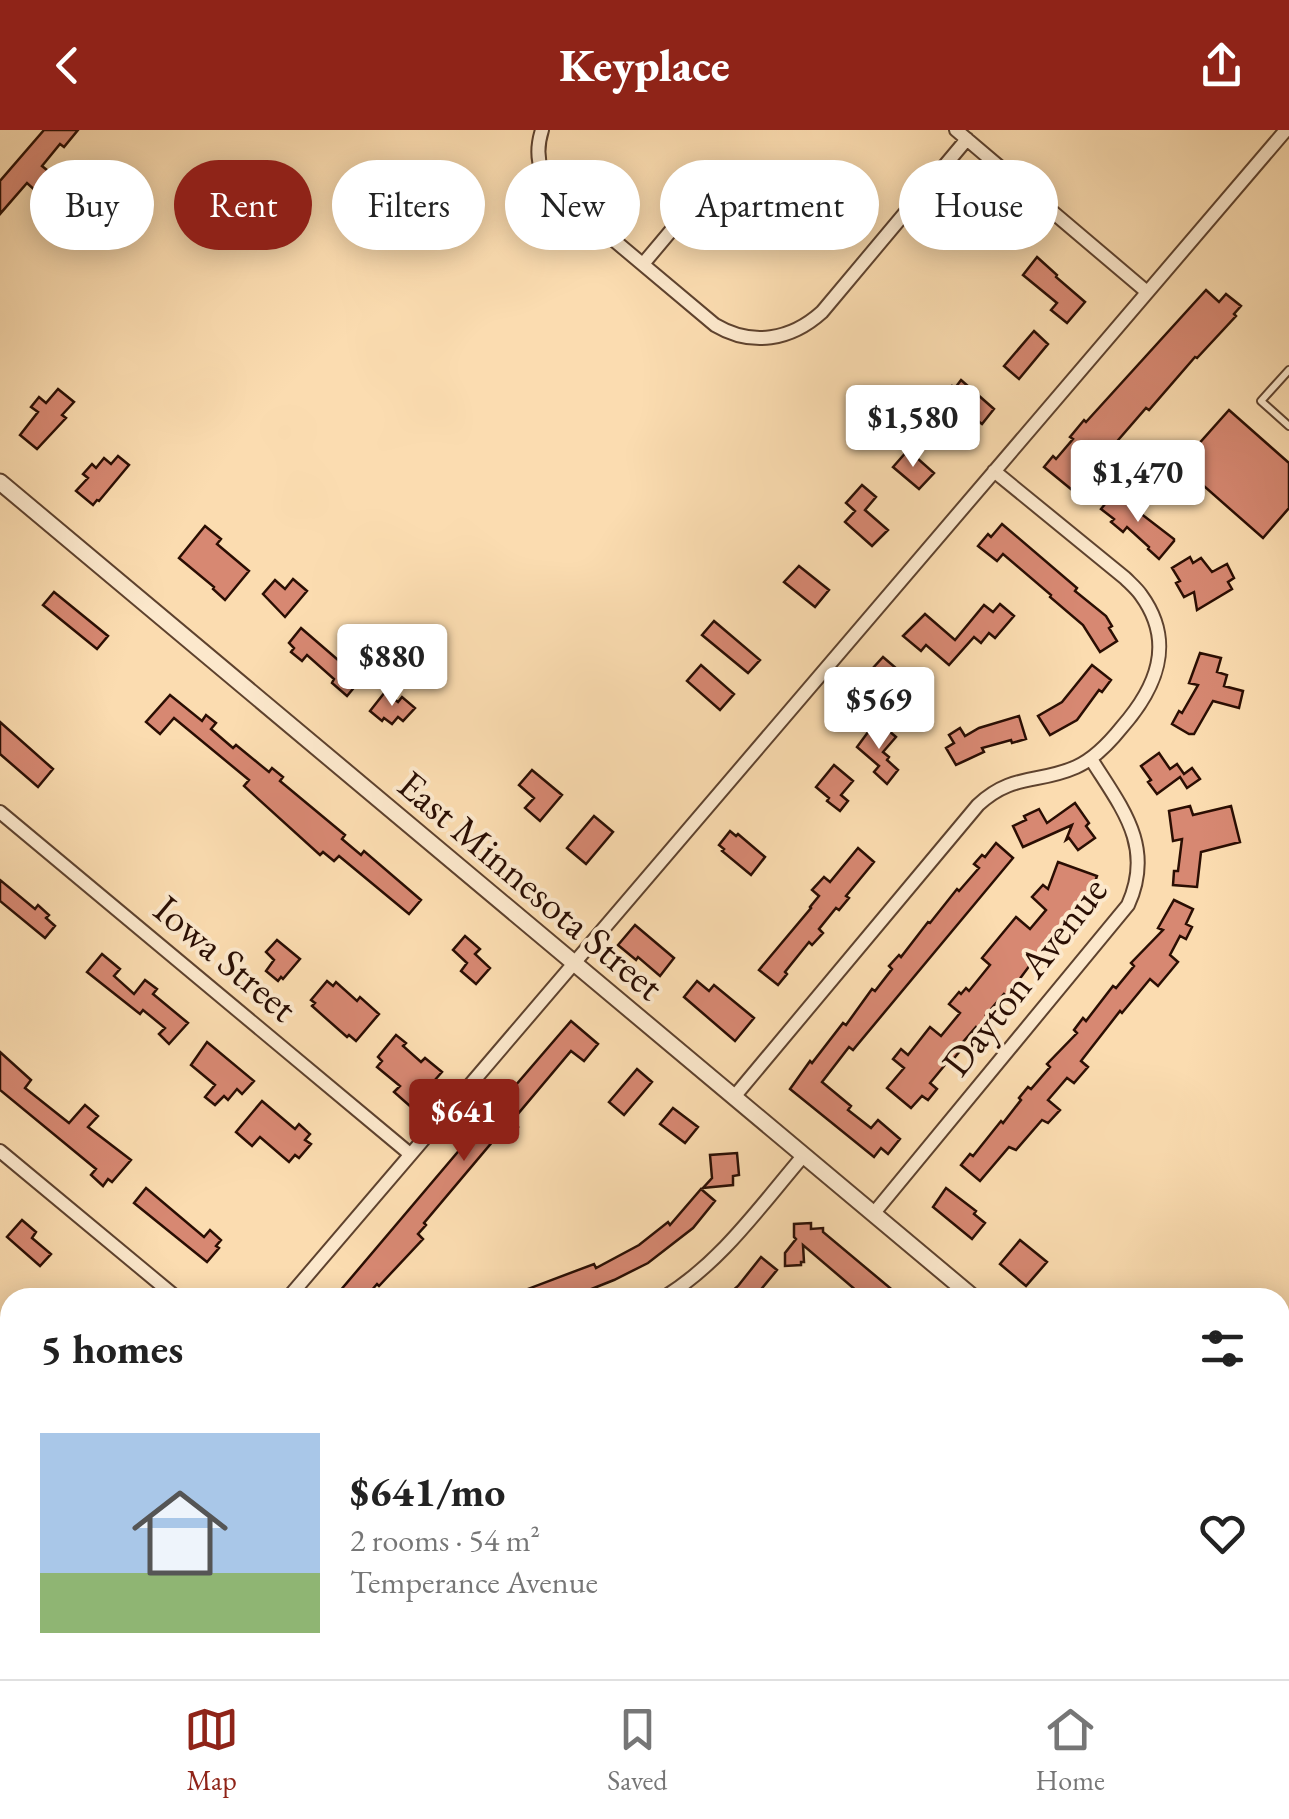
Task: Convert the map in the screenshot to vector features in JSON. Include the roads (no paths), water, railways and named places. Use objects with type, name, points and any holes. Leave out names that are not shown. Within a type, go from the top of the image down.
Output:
[{"type":"street","points":[[542,130],[538,155],[542,173],[553,189],[722,329],[748,338],[776,337],[800,328],[822,312],[961,135],[1148,292]]},
{"type":"street","points":[[296,1288],[1286,130]]},
{"type":"street","points":[[643,264],[660,244]]},
{"type":"street","points":[[734,1097],[983,800],[1012,782],[1062,772],[1091,759],[1144,700],[1155,678],[1155,624],[1136,590],[994,471]]},
{"type":"street","name":"East Minnesota Street","points":[[0,482],[962,1288]]},
{"type":"street","name":"Dayton Avenue","points":[[874,1214],[1128,905],[1138,875],[1136,838],[1091,759]]},
{"type":"street","name":"Iowa Street","points":[[0,812],[410,1154]]},
{"type":"street","points":[[0,1150],[165,1288]]},
{"type":"street","points":[[677,1288],[715,1258],[804,1154]]},
{"type":"lane","points":[[1289,370],[1261,400],[1289,426]]}]
